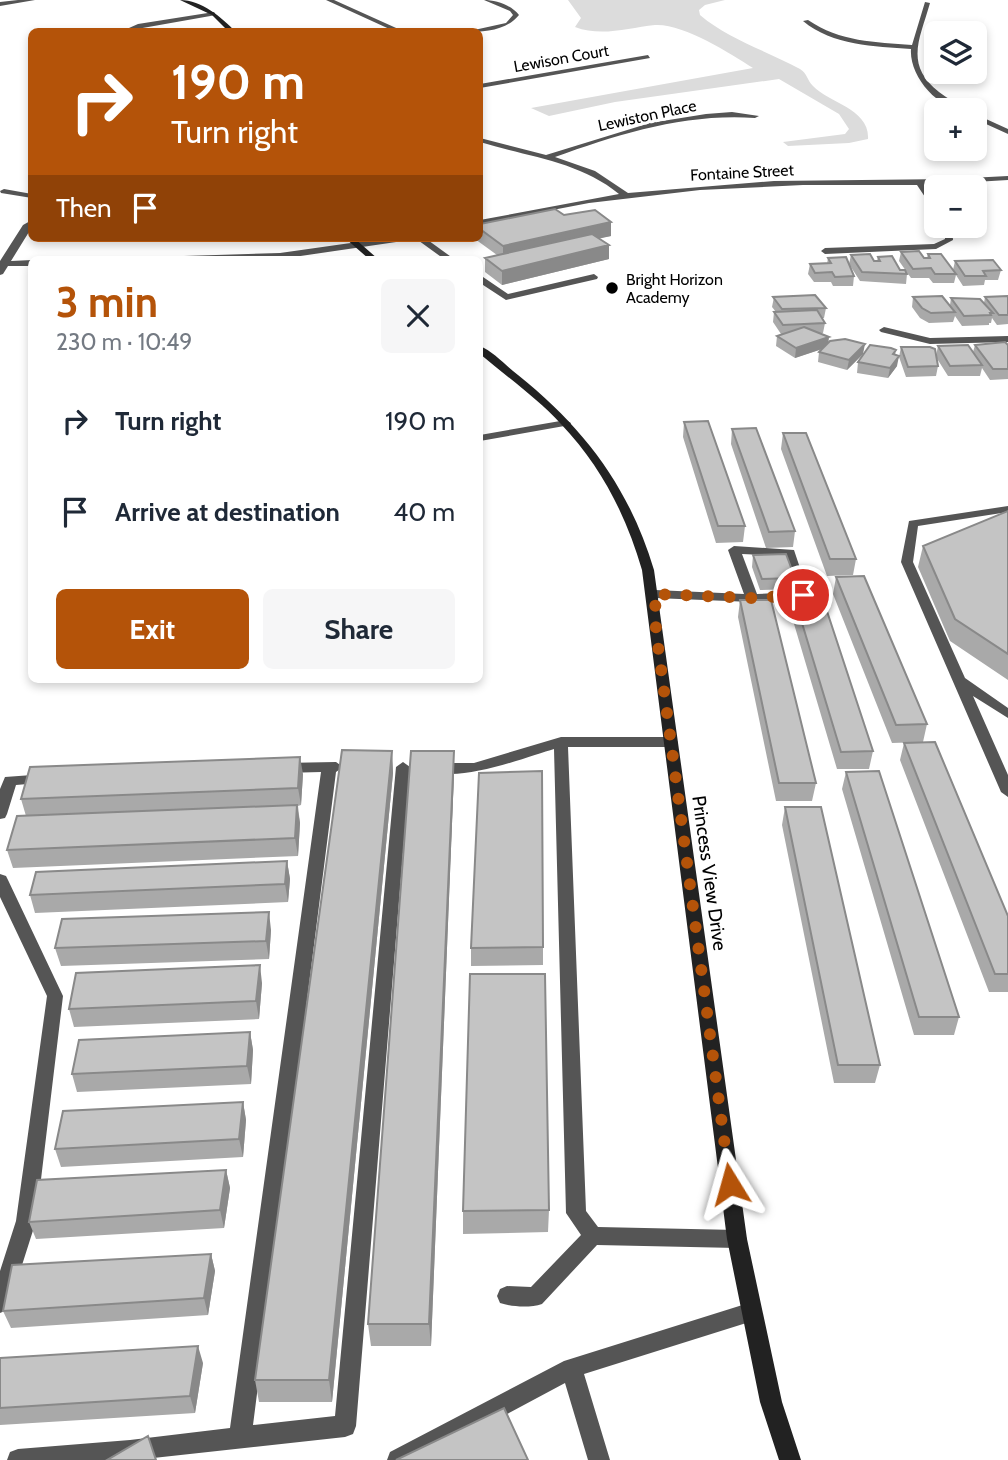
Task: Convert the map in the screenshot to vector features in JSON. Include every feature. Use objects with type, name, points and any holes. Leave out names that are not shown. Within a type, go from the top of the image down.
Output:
[{"type":"main road","points":[[183,0],[214,14],[229,28]]},
{"type":"main road","points":[[353,242],[370,256]]},
{"type":"main road","name":"Princess View Drive","points":[[483,352],[566,423],[609,478],[643,549],[655,594],[655,625],[737,1239],[771,1402],[790,1460]]},
{"type":"street","points":[[0,5],[32,0]]},
{"type":"street","points":[[329,0],[393,28]]},
{"type":"street","points":[[483,29],[508,23],[516,15],[512,10],[487,0]]},
{"type":"street","points":[[928,3],[915,47],[916,66],[925,81],[944,98]]},
{"type":"street","points":[[133,28],[214,14]]},
{"type":"street","points":[[806,21],[819,31],[839,38],[915,47]]},
{"type":"street","name":"Lewison Court","points":[[483,85],[648,57]]},
{"type":"street","name":"Lewiston Place","points":[[548,157],[581,145],[650,127],[699,118],[739,114],[755,116]]},
{"type":"street","points":[[987,122],[1008,132]]},
{"type":"street","points":[[483,141],[572,164],[603,178],[625,195]]},
{"type":"street","name":"Fontaine Street","points":[[483,221],[555,205],[625,195],[775,183],[1008,178]]},
{"type":"street","points":[[918,181],[924,190]]},
{"type":"street","points":[[4,191],[28,195]]},
{"type":"street","points":[[2,267],[28,225]]},
{"type":"street","points":[[825,251],[936,246],[949,238]]},
{"type":"street","points":[[280,256],[383,242]]},
{"type":"street","points":[[425,242],[446,256]]},
{"type":"street","points":[[2,267],[28,264]]},
{"type":"street","points":[[483,281],[506,297],[594,277]]},
{"type":"street","points":[[884,330],[930,341],[1008,339]]},
{"type":"street","points":[[483,437],[566,423]]},
{"type":"street","points":[[1008,509],[913,523],[907,562],[1008,792]]},
{"type":"street","points":[[655,594],[752,598],[803,595],[790,553],[734,550],[752,598]]},
{"type":"street","points":[[959,681],[1008,714]]},
{"type":"street","points":[[561,742],[576,1213],[593,1236]]},
{"type":"street","points":[[18,1460],[119,1455],[345,1426],[409,768],[474,768],[561,742],[671,742]]},
{"type":"street","points":[[240,1438],[329,767]]},
{"type":"street","points":[[273,769],[354,767]]},
{"type":"street","points":[[0,814],[10,780],[65,778]]},
{"type":"street","points":[[0,880],[55,996],[26,1221],[0,1303]]},
{"type":"street","points":[[507,1296],[535,1297],[593,1236],[737,1239]]},
{"type":"street","points":[[398,1460],[571,1368],[752,1312]]},
{"type":"street","points":[[571,1368],[599,1460]]},
{"type":"shaded area","points":[[568,0],[725,0],[705,5],[699,10],[700,15],[735,38],[802,71],[820,92],[862,120],[868,139],[849,143],[788,146],[783,142],[845,134],[849,129],[839,114],[779,79],[615,102],[549,116],[531,108],[753,68],[706,40],[666,26],[605,32],[575,27],[581,18]]},
{"type":"building","points":[[555,209],[564,215],[595,210],[611,222],[503,246],[483,231],[483,223]]},
{"type":"building","points":[[592,234],[609,245],[502,271],[485,258]]},
{"type":"building","points":[[919,251],[924,258],[930,258],[928,254],[941,254],[956,274],[935,274],[931,268],[913,269],[901,252]]},
{"type":"building","points":[[870,254],[874,261],[880,261],[878,257],[892,256],[900,270],[905,270],[907,274],[862,272],[851,255]]},
{"type":"building","points":[[846,257],[854,276],[835,277],[832,272],[815,273],[810,264],[831,263],[828,258]]},
{"type":"building","points":[[993,260],[1001,270],[983,271],[986,276],[965,276],[955,261]]},
{"type":"building","points":[[815,295],[826,308],[782,309],[773,297]]},
{"type":"building","points":[[942,296],[955,312],[931,313],[922,308],[913,297]]},
{"type":"building","points":[[1008,296],[1008,315],[999,315],[985,297]]},
{"type":"building","points":[[951,298],[980,299],[993,313],[964,316]]},
{"type":"building","points":[[817,310],[825,323],[783,325],[774,312]]},
{"type":"building","points":[[804,327],[829,337],[796,348],[777,336]]},
{"type":"building","points":[[845,339],[865,344],[849,360],[819,352],[830,341]]},
{"type":"building","points":[[1005,342],[1008,345],[1008,369],[993,369],[975,345]]},
{"type":"building","points":[[870,345],[891,348],[896,350],[893,354],[899,356],[890,368],[858,362]]},
{"type":"building","points":[[968,345],[982,365],[950,366],[938,346]]},
{"type":"building","points":[[901,347],[935,349],[938,366],[908,367]]},
{"type":"building","points":[[708,421],[745,526],[718,526],[684,422]]},
{"type":"building","points":[[756,428],[795,531],[769,532],[732,429]]},
{"type":"building","points":[[783,433],[806,433],[856,559],[830,559]]},
{"type":"building","points":[[1008,511],[1008,654],[955,619],[923,546]]},
{"type":"building","points":[[786,554],[795,578],[762,579],[753,555]]},
{"type":"building","points":[[864,576],[927,724],[896,725],[836,577]]},
{"type":"building","points":[[792,590],[820,590],[873,751],[841,752]]},
{"type":"building","points":[[740,600],[771,600],[816,783],[779,783]]},
{"type":"building","points":[[935,742],[1008,916],[1008,974],[995,974],[904,743]]},
{"type":"building","points":[[342,750],[392,751],[329,1380],[255,1380]]},
{"type":"building","points":[[411,751],[454,751],[429,1324],[368,1324]]},
{"type":"building","points":[[300,757],[298,788],[21,799],[30,767]]},
{"type":"building","points":[[542,771],[543,947],[471,948],[479,773]]},
{"type":"building","points":[[879,771],[959,1017],[919,1017],[846,772]]},
{"type":"building","points":[[297,805],[295,838],[7,850],[17,816]]},
{"type":"building","points":[[785,807],[821,807],[880,1065],[838,1065]]},
{"type":"building","points":[[287,861],[285,884],[30,895],[36,872]]},
{"type":"building","points":[[269,912],[266,941],[55,948],[62,919]]},
{"type":"building","points":[[260,965],[256,1001],[69,1009],[76,973]]},
{"type":"building","points":[[470,974],[545,974],[549,1210],[463,1211]]},
{"type":"building","points":[[250,1032],[247,1066],[72,1074],[79,1040]]},
{"type":"building","points":[[243,1102],[239,1139],[55,1149],[63,1111]]},
{"type":"building","points":[[226,1170],[220,1210],[29,1222],[37,1180]]},
{"type":"building","points":[[211,1254],[204,1298],[3,1311],[12,1265]]},
{"type":"building","points":[[198,1346],[190,1396],[0,1408],[0,1358]]},
{"type":"building","points":[[504,1408],[528,1460],[396,1460]]},
{"type":"building","points":[[148,1436],[156,1460],[107,1460]]},
{"type":"place","name":"Bright Horizon Academy","points":[[612,288]]},
{"type":"route","points":[[730,1184],[655,625],[655,594],[752,598],[803,595]]}]
